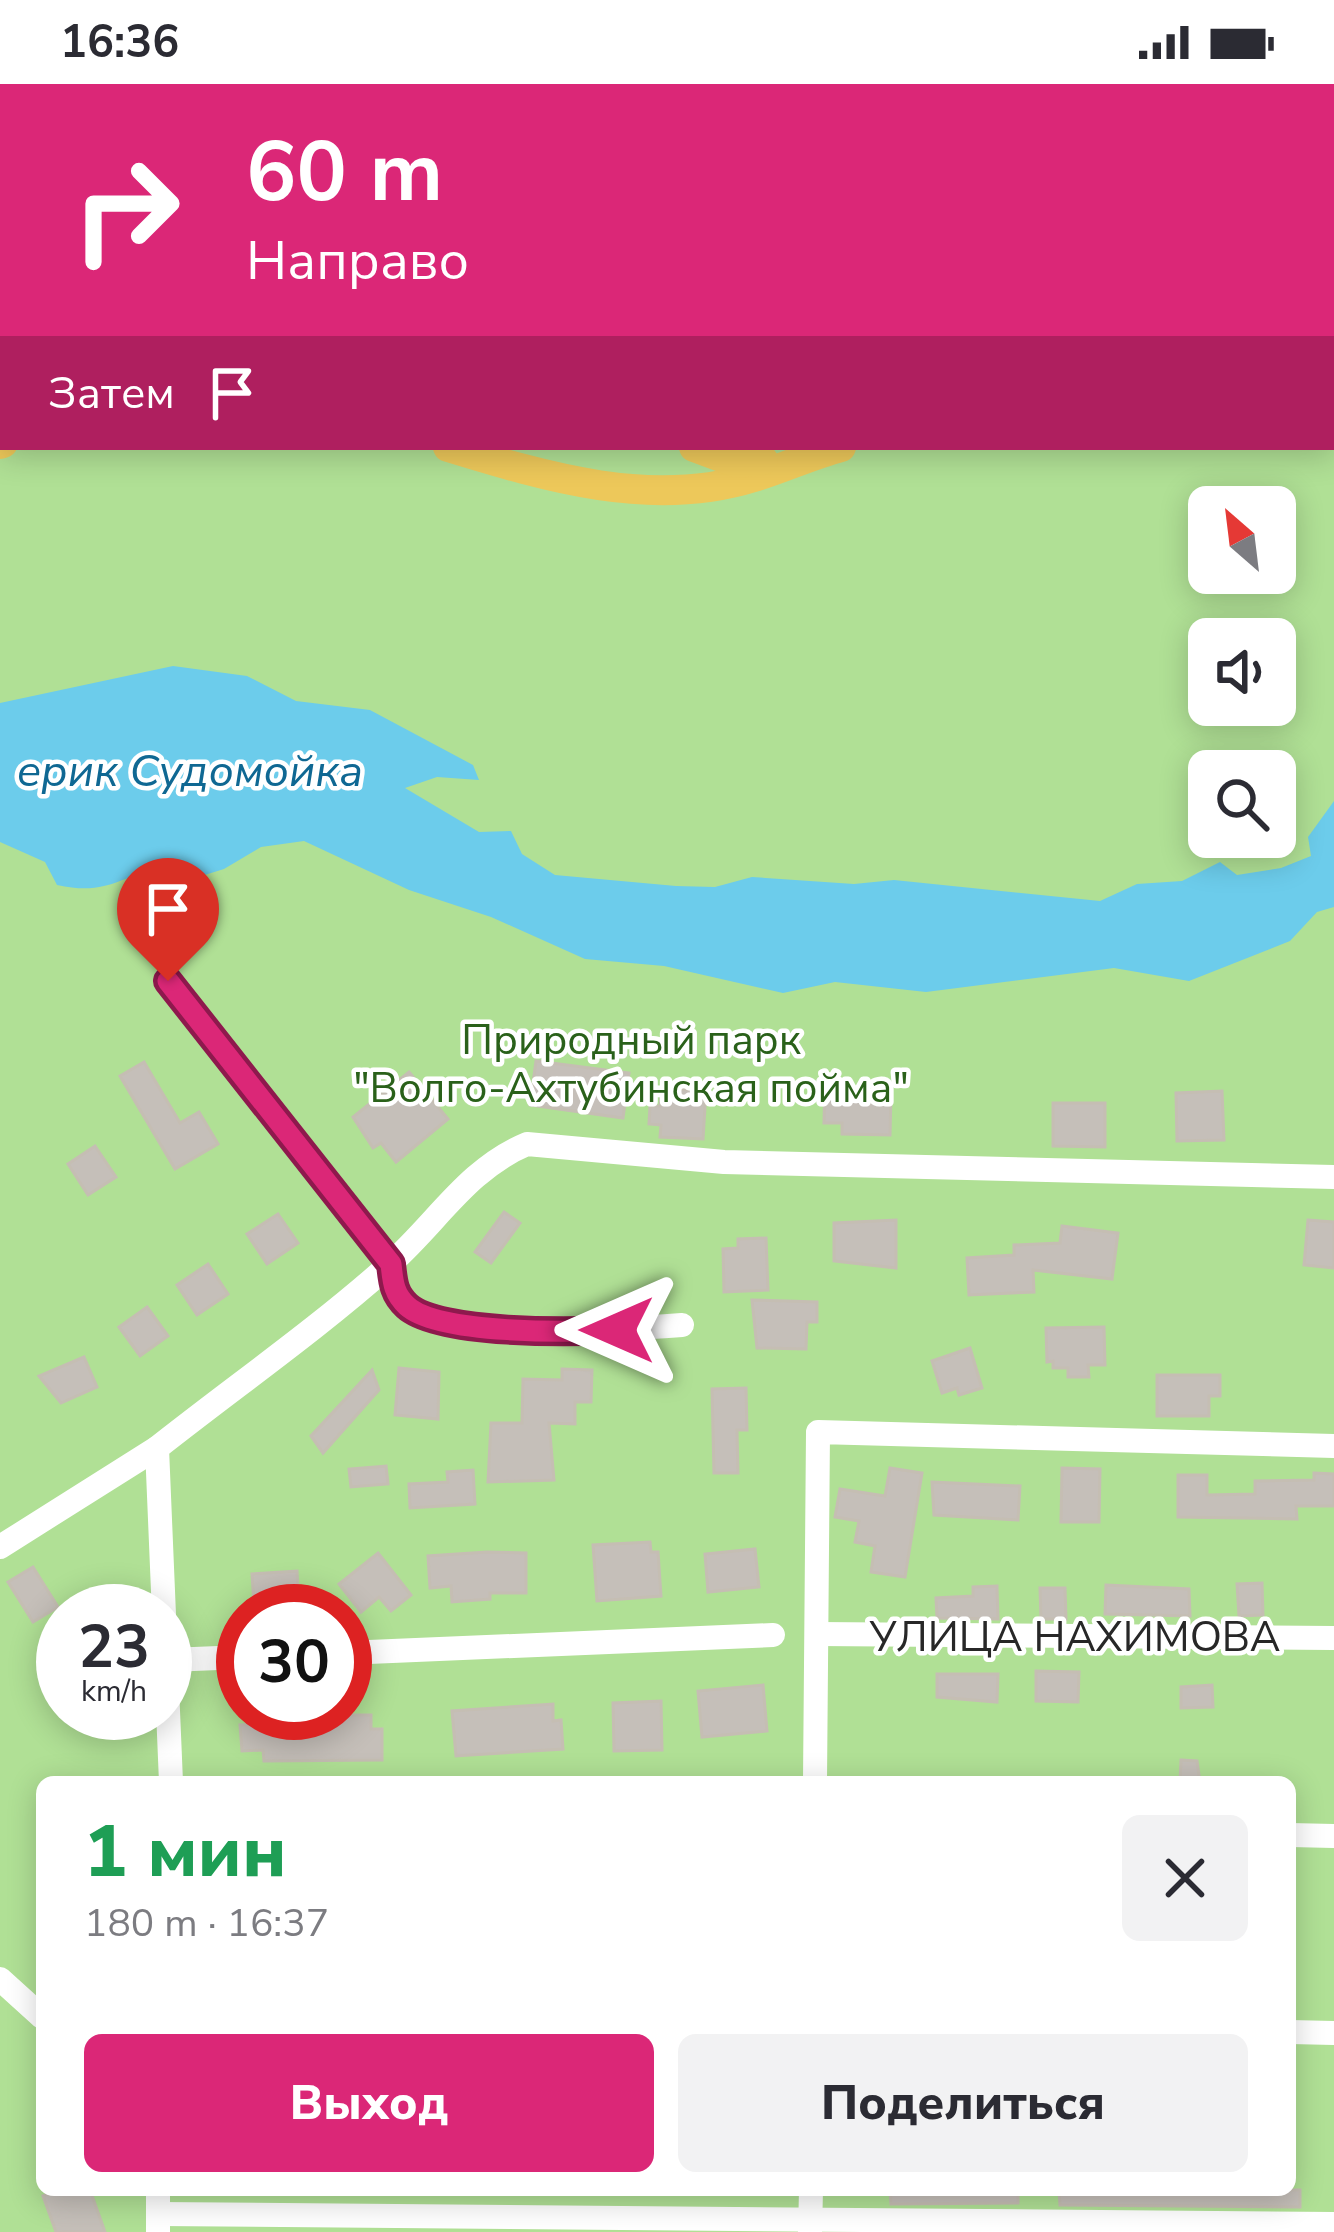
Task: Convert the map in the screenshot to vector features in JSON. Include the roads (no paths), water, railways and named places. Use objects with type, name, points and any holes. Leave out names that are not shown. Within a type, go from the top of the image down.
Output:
[{"type":"main road","points":[[458,450],[546,477],[661,491],[751,479],[826,451]]},
{"type":"main road","points":[[702,450],[737,463],[826,451]]},
{"type":"street","points":[[168,981],[391,1264],[394,1290],[410,1309],[446,1322],[585,1332],[682,1325]]},
{"type":"street","points":[[0,1547],[157,1448],[391,1264],[467,1182],[526,1144],[724,1162],[1334,1177]]},
{"type":"street","points":[[815,1776],[818,1432],[1334,1446]]},
{"type":"street","points":[[157,1448],[165,1584]]},
{"type":"street","name":"УЛИЦА НАХИМОВА","points":[[817,1634],[1334,1637]]},
{"type":"street","points":[[372,1652],[773,1635]]},
{"type":"street","points":[[170,1740],[171,1776]]},
{"type":"street","points":[[1296,1835],[1334,1836]]},
{"type":"street","points":[[0,1979],[36,2012]]},
{"type":"street","points":[[1296,2032],[1334,2033]]},
{"type":"street","points":[[810,2226],[811,2196]]},
{"type":"street","points":[[158,2212],[810,2226],[1334,2224]]},
{"type":"water","name":"ерик Судомойка","points":[[173,666],[247,676],[296,701],[370,710],[473,765],[479,780],[437,777],[405,788],[479,832],[511,831],[522,854],[555,875],[715,887],[752,877],[854,884],[894,880],[1100,901],[1137,884],[1182,881],[1220,862],[1237,875],[1281,868],[1311,856],[1308,837],[1334,801],[1334,907],[1317,912],[1290,941],[1189,981],[1114,968],[926,992],[835,982],[783,993],[664,966],[585,959],[491,917],[409,890],[304,841],[261,847],[224,869],[195,878],[163,867],[101,887],[57,885],[45,862],[0,842],[0,703]]},
{"type":"park label","name":"Природный парк \"Волго-Ахтубинская пойма\"","points":[[631,1063]]}]
